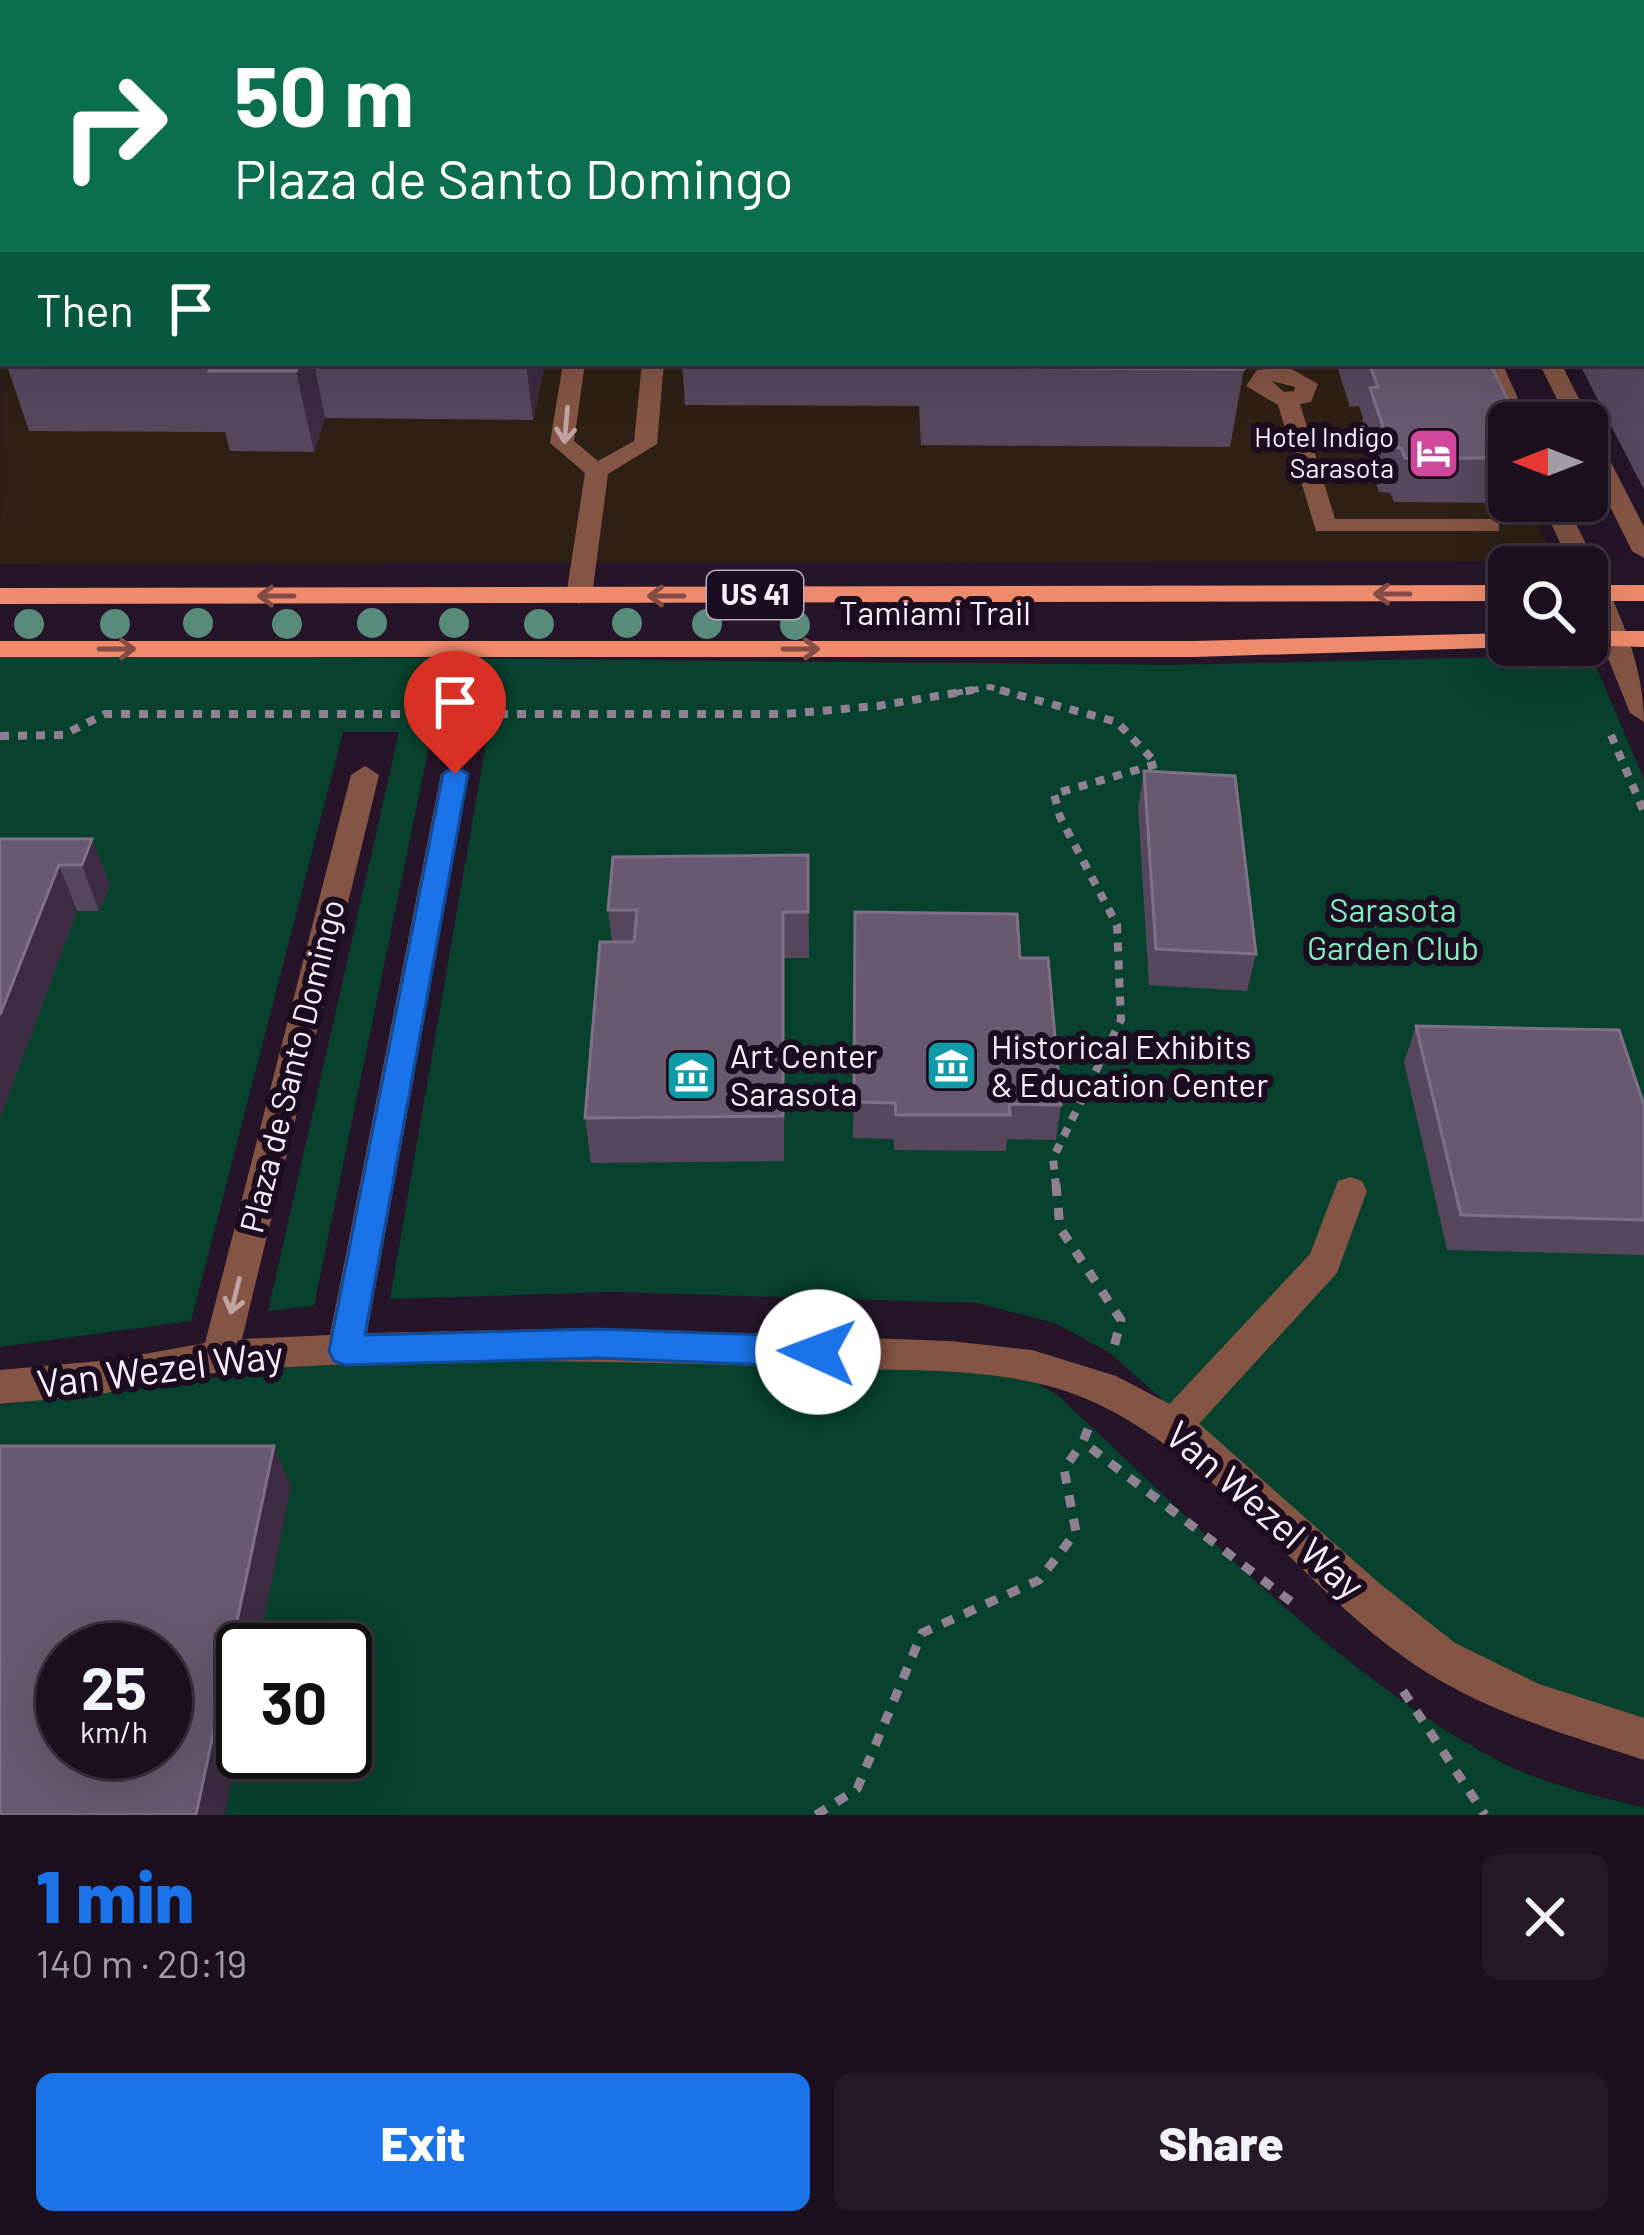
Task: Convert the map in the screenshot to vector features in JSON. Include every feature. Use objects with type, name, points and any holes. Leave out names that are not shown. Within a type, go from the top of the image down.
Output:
[{"type":"main road","points":[[1608,589],[1644,593]]},
{"type":"main road","name":"Tamiami Trail","points":[[0,596],[1488,593]]},
{"type":"main road","points":[[1608,639],[1644,639]]},
{"type":"main road","name":"Tamiami Trail","points":[[0,649],[1194,649],[1488,642]]},
{"type":"street","points":[[574,366],[562,443],[597,471]]},
{"type":"street","points":[[597,471],[645,444],[653,366]]},
{"type":"street","points":[[1492,366],[1509,402]]},
{"type":"street","points":[[1552,366],[1570,402]]},
{"type":"street","points":[[1278,368],[1308,388],[1303,397],[1288,400],[1325,526],[1490,526]]},
{"type":"street","points":[[579,596],[597,471]]},
{"type":"street","points":[[1608,479],[1644,551]]},
{"type":"street","points":[[1608,654],[1644,712]]},
{"type":"street","points":[[345,1351],[455,774]]},
{"type":"street","name":"Plaza de Santo Domingo","points":[[220,1357],[364,775]]},
{"type":"street","points":[[1174,1425],[1325,1262],[1350,1191]]},
{"type":"street","name":"Van Wezel Way","points":[[0,1387],[111,1376],[220,1357],[599,1344],[950,1357],[1032,1366],[1103,1388],[1174,1425],[1440,1657],[1532,1703],[1644,1739]]},
{"type":"path","points":[[0,736],[63,735],[105,714],[785,714],[877,706],[990,687],[1117,722],[1156,764],[1054,794],[1060,817],[1117,925],[1121,1020],[1053,1158],[1060,1228],[1121,1320],[1083,1442],[1064,1469],[1076,1532],[1039,1580],[922,1633],[857,1789],[816,1815]]},
{"type":"path","points":[[1083,1442],[1305,1612]]},
{"type":"path","points":[[1398,1683],[1485,1815]]},
{"type":"shaded area","points":[[1,366],[1469,366],[1488,408],[1488,522],[1537,522],[1548,546],[1488,546],[1488,561],[0,564]]},
{"type":"green space","name":"Sarasota Garden Club","points":[[0,654],[1171,665],[1488,657],[1488,666],[1596,666],[1644,779],[1644,1730],[1526,1692],[1396,1607],[1110,1353],[1057,1324],[978,1303],[612,1292],[390,1299],[488,731],[432,732],[314,1306],[268,1311],[399,732],[343,732],[191,1321],[0,1347]]},
{"type":"green space","points":[[468,1352],[1019,1373],[1057,1395],[1266,1591],[1377,1683],[1513,1768],[1644,1808],[1644,1815],[0,1815],[0,1405],[343,1361]]},
{"type":"building","points":[[211,366],[298,366],[296,371],[209,371]]},
{"type":"building","points":[[1243,366],[1244,369],[924,367]]},
{"type":"building","points":[[1370,366],[1491,366],[1509,402],[1488,402],[1488,458],[1405,458],[1401,448],[1390,447],[1370,388],[1378,387]]},
{"type":"building","points":[[1144,771],[1235,776],[1256,954],[1156,949]]},
{"type":"building","points":[[0,839],[92,839],[82,865],[59,865],[0,1015]]},
{"type":"building","name":"Art Center Sarasota","points":[[808,855],[808,912],[783,912],[783,1116],[585,1118],[600,942],[634,942],[637,910],[608,910],[613,857]]},
{"type":"building","name":"Historical Exhibits & Education Center","points":[[855,912],[1017,914],[1020,958],[1048,958],[1061,1105],[1009,1104],[1010,1115],[896,1115],[895,1103],[854,1102]]},
{"type":"building","points":[[1416,1026],[1619,1030],[1644,1105],[1644,1220],[1461,1215]]},
{"type":"building","points":[[0,1446],[274,1446],[237,1623],[216,1623],[216,1720],[196,1815],[0,1815]]},
{"type":"place","name":"Hotel Indigo Sarasota","points":[[1433,454]]},
{"type":"place","name":"Historical Exhibits & Education Center","points":[[952,1066]]},
{"type":"place","name":"Art Center Sarasota","points":[[691,1075]]},
{"type":"route","points":[[455,774],[345,1351],[599,1344],[818,1352]]}]
